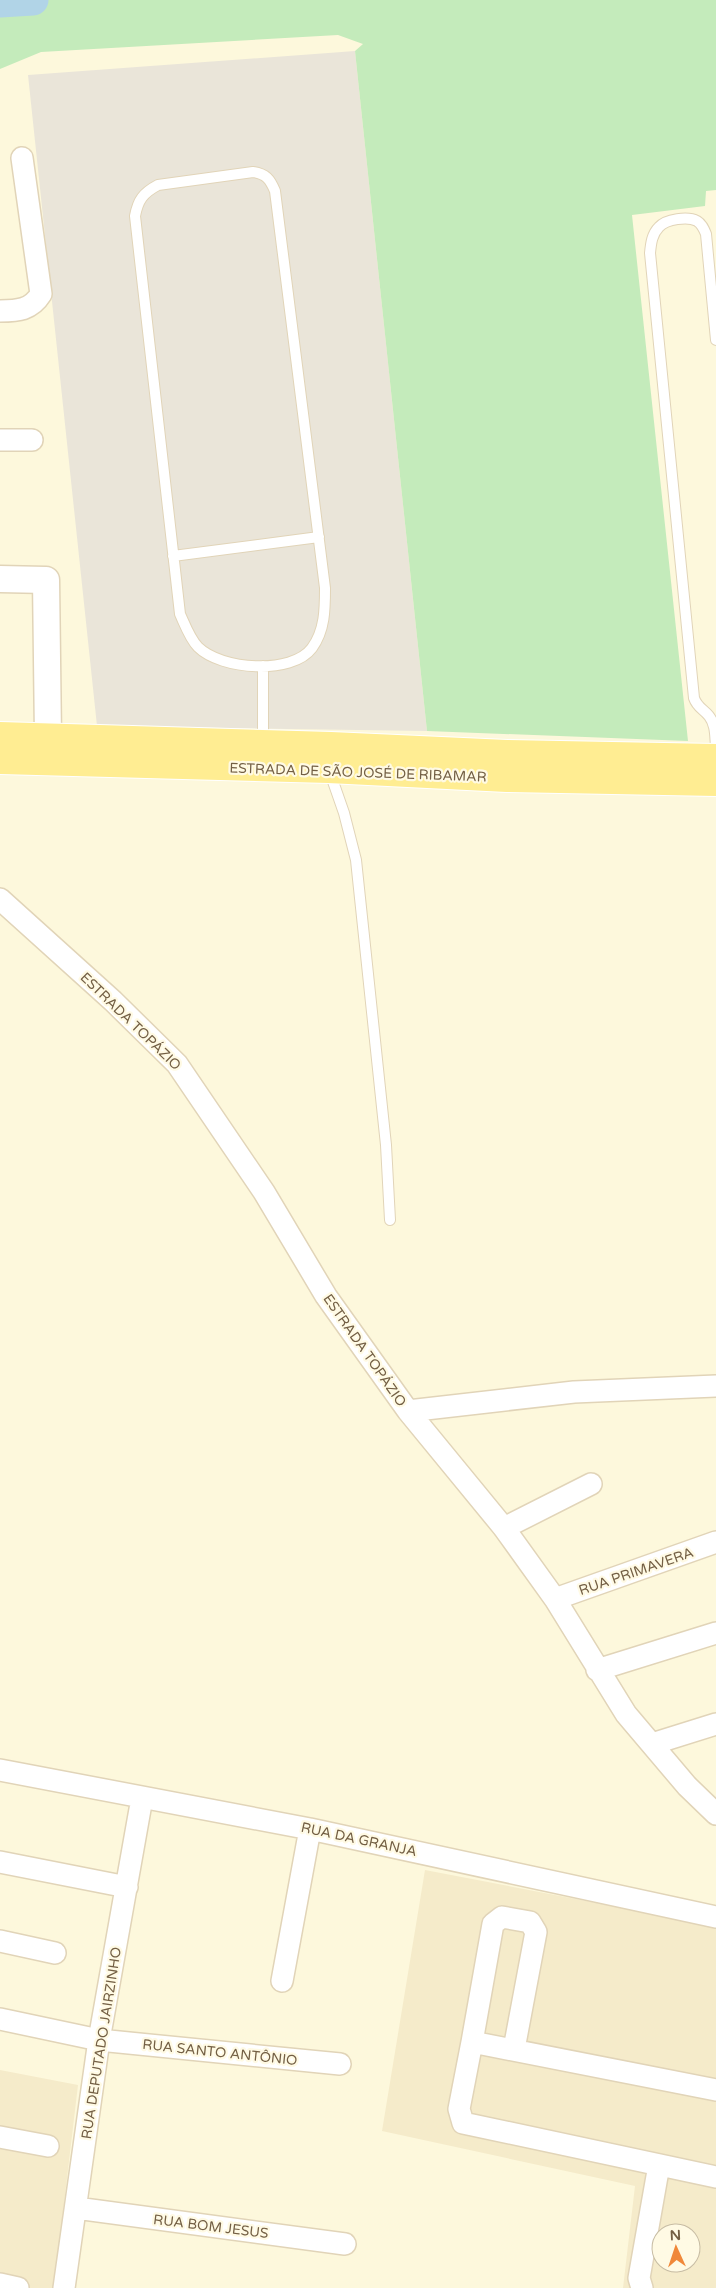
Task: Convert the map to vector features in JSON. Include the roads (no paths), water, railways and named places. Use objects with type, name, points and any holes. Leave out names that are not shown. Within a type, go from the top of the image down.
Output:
[{"type":"main road","name":"ESTRADA DE SÃO JOSÉ DE RIBAMAR","points":[[0,736],[527,755],[716,758]]},
{"type":"main road","name":"ESTRADA DE SÃO JOSÉ DE RIBAMAR","points":[[0,760],[329,769],[507,778],[716,782]]},
{"type":"street","points":[[0,311],[25,310],[35,303],[41,294],[22,158]]},
{"type":"street","points":[[0,440],[32,440]]},
{"type":"street","points":[[0,579],[46,580],[48,738]]},
{"type":"street","name":"ESTRADA TOPÁZIO","points":[[0,899],[112,1001],[177,1064],[264,1192],[326,1296],[408,1411],[504,1528],[555,1598],[597,1670],[626,1714],[687,1786],[716,1814]]},
{"type":"street","points":[[408,1411],[574,1392],[716,1386]]},
{"type":"street","points":[[504,1528],[591,1484]]},
{"type":"street","name":"RUA PRIMAVERA","points":[[555,1598],[716,1542]]},
{"type":"street","points":[[597,1670],[716,1633]]},
{"type":"street","points":[[652,1744],[716,1724]]},
{"type":"street","name":"RUA DA GRANJA","points":[[0,1770],[310,1828],[716,1917]]},
{"type":"street","name":"RUA DEPUTADO JAIRZINHO","points":[[64,2288],[99,2040],[142,1798]]},
{"type":"street","points":[[282,1981],[310,1828]]},
{"type":"street","points":[[0,1862],[127,1887]]},
{"type":"street","points":[[514,2049],[536,1932],[530,1922],[502,1917],[493,1924],[459,2109],[463,2123],[716,2177]]},
{"type":"street","points":[[0,1941],[55,1953]]},
{"type":"street","name":"RUA SANTO ANTÔNIO","points":[[0,2020],[99,2040],[340,2064]]},
{"type":"street","points":[[472,2042],[716,2090]]},
{"type":"street","points":[[0,2137],[48,2146]]},
{"type":"street","points":[[642,2288],[639,2278],[660,2165]]},
{"type":"street","name":"RUA BOM JESUS","points":[[76,2208],[345,2244]]},
{"type":"street","points":[[0,2284],[18,2288]]},
{"type":"lane","points":[[253,172],[263,173],[271,180],[275,191],[319,537],[325,609],[318,640],[311,650],[279,665],[234,666],[212,657],[198,647],[180,614],[135,216],[138,202],[146,191],[158,185],[253,172]]},
{"type":"lane","points":[[716,340],[706,234],[699,222],[692,219],[670,220],[658,228],[652,237],[650,253],[694,698],[696,704],[708,714],[715,728],[716,747]]},
{"type":"lane","points":[[173,556],[319,537]]},
{"type":"lane","points":[[263,666],[263,744]]},
{"type":"lane","points":[[329,769],[344,813],[356,860],[386,1145],[390,1220]]},
{"type":"waterway","points":[[0,2],[33,0]]}]
